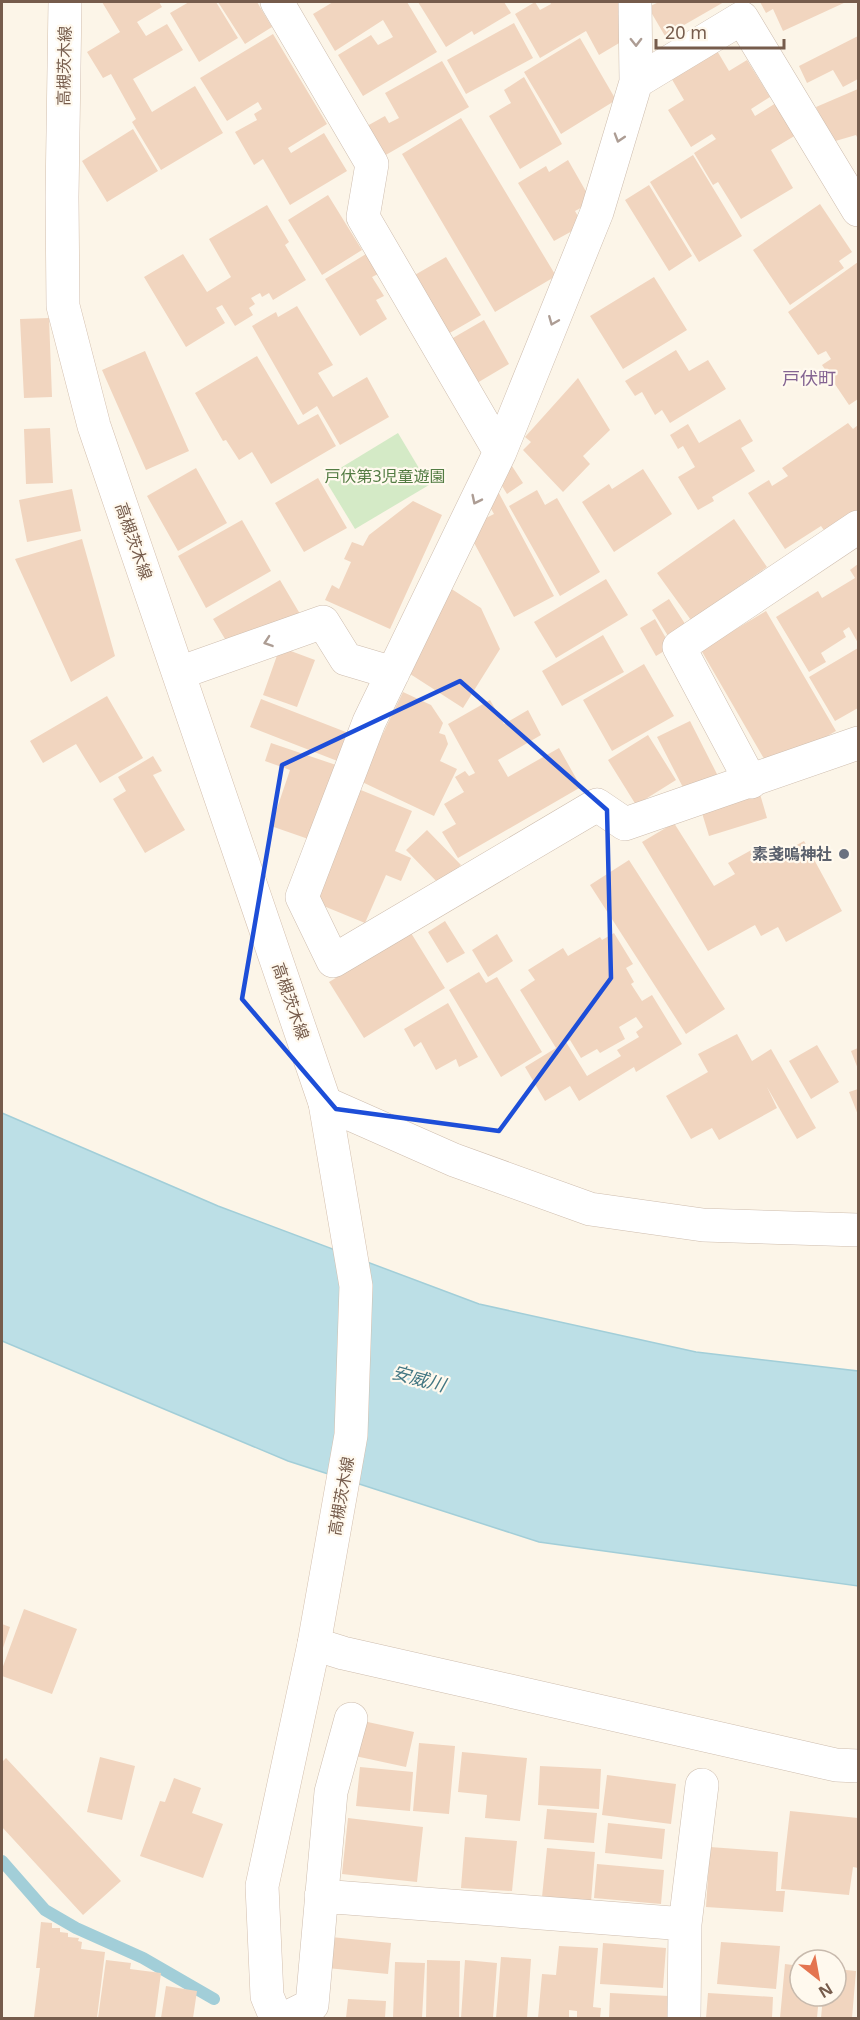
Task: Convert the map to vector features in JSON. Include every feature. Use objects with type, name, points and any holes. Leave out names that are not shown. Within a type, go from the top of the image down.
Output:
[{"type":"street","name":"高槻茨木線","points":[[65,2],[63,306],[94,426],[325,1103],[356,1286],[351,1435],[314,1644],[262,1886],[267,1996],[276,2019]]},
{"type":"street","points":[[277,2],[372,164],[363,217],[500,452]]},
{"type":"street","points":[[635,2],[636,82],[597,212],[500,452],[369,722],[302,897],[333,960],[597,805],[625,824],[858,743]]},
{"type":"street","points":[[636,82],[742,18],[858,210]]},
{"type":"street","points":[[751,782],[679,647],[858,527]]},
{"type":"street","points":[[179,673],[323,622],[346,659],[393,673]]},
{"type":"street","points":[[325,1103],[454,1160],[590,1209],[703,1225],[858,1230]]},
{"type":"street","points":[[314,1644],[354,1656],[836,1765],[858,1766]]},
{"type":"street","points":[[286,2019],[312,2005],[331,1792],[351,1719]]},
{"type":"street","points":[[684,2019],[685,1924],[702,1785]]},
{"type":"street","points":[[321,1896],[685,1924]]},
{"type":"highlighted area","points":[[460,681],[607,810],[611,978],[499,1131],[336,1109],[242,999],[282,765]]},
{"type":"green space","name":"戸伏第3児童遊園","points":[[398,433],[429,485],[355,529],[324,478]]},
{"type":"water","name":"安威川","points":[[2,1113],[218,1206],[479,1304],[696,1352],[858,1371],[858,1586],[539,1542],[288,1461],[2,1341]]},
{"type":"building","points":[[102,2],[159,2],[162,7],[137,22],[146,36],[167,24],[183,50],[133,79],[152,112],[195,86],[223,133],[161,170],[132,122],[136,119],[111,74],[103,78],[87,52],[120,32]]},
{"type":"building","points":[[189,2],[216,2],[238,38],[199,62],[170,13]]},
{"type":"building","points":[[218,2],[257,2],[272,27],[245,44]]},
{"type":"building","points":[[333,2],[407,2],[437,52],[363,96],[338,55],[371,35],[378,45],[393,37],[383,20],[335,51],[313,14]]},
{"type":"building","points":[[418,2],[504,2],[511,13],[474,35],[472,31],[446,47]]},
{"type":"building","points":[[535,2],[540,10],[551,4],[550,2],[626,2],[629,7],[618,14],[631,36],[599,55],[586,31],[540,58],[515,14]]},
{"type":"building","points":[[659,2],[724,2],[665,36],[648,7]]},
{"type":"building","points":[[760,2],[846,2],[783,31],[773,9],[766,13]]},
{"type":"building","points":[[514,23],[533,58],[466,94],[447,60]]},
{"type":"building","points":[[273,34],[327,124],[288,148],[291,153],[324,133],[347,171],[290,205],[263,159],[254,165],[235,132],[257,120],[254,114],[262,109],[258,102],[227,121],[200,78]]},
{"type":"building","points":[[858,36],[858,79],[843,87],[833,70],[807,83],[799,66]]},
{"type":"building","points":[[580,38],[616,100],[561,134],[524,72]]},
{"type":"building","points":[[716,49],[729,71],[747,60],[770,97],[751,109],[755,116],[776,103],[796,135],[771,150],[793,188],[741,219],[718,182],[713,185],[694,153],[716,139],[712,134],[691,147],[668,110],[684,100],[670,76]]},
{"type":"building","points":[[442,61],[469,107],[384,156],[367,126],[385,116],[389,123],[399,118],[385,93]]},
{"type":"building","points":[[524,77],[562,144],[520,169],[489,116],[511,103],[504,90]]},
{"type":"building","points":[[858,89],[858,139],[856,135],[832,142],[816,107]]},
{"type":"building","points":[[461,118],[556,276],[495,312],[402,154]]},
{"type":"building","points":[[133,129],[158,171],[107,202],[82,161]]},
{"type":"building","points":[[693,155],[742,236],[699,262],[650,182]]},
{"type":"building","points":[[568,160],[592,202],[575,211],[583,225],[554,241],[518,183],[546,166],[549,172]]},
{"type":"building","points":[[649,185],[692,256],[669,271],[625,200]]},
{"type":"building","points":[[328,195],[362,250],[322,275],[288,220]]},
{"type":"building","points":[[820,204],[852,252],[839,261],[844,268],[790,305],[753,250]]},
{"type":"building","points":[[267,205],[289,242],[285,245],[306,280],[273,300],[269,293],[262,297],[260,293],[251,298],[255,304],[249,308],[253,315],[235,326],[222,305],[216,308],[225,323],[186,347],[144,277],[183,254],[207,292],[231,277],[209,239]]},
{"type":"building","points":[[366,254],[378,274],[372,277],[384,296],[376,300],[387,319],[360,336],[325,279]]},
{"type":"building","points":[[446,257],[481,315],[448,334],[413,276]]},
{"type":"building","points":[[858,262],[858,399],[849,405],[822,365],[831,359],[826,351],[818,355],[788,312]]},
{"type":"building","points":[[654,277],[687,330],[623,369],[590,316]]},
{"type":"building","points":[[297,306],[333,365],[318,373],[333,397],[367,377],[389,417],[340,445],[317,406],[303,415],[252,326],[276,312],[278,317]]},
{"type":"building","points":[[49,318],[52,397],[24,398],[20,319]]},
{"type":"building","points":[[484,320],[509,364],[472,386],[446,342]]},
{"type":"building","points":[[676,350],[689,371],[708,360],[726,389],[670,423],[662,410],[655,415],[642,392],[635,396],[625,381]]},
{"type":"building","points":[[145,351],[189,451],[146,470],[102,370]]},
{"type":"building","points":[[257,356],[298,425],[318,414],[336,446],[271,484],[252,452],[239,460],[226,440],[223,441],[195,393]]},
{"type":"building","points":[[578,378],[610,430],[583,456],[590,464],[563,492],[523,450],[531,442],[525,437]]},
{"type":"building","points":[[740,419],[753,441],[741,448],[755,471],[712,497],[714,501],[698,510],[678,477],[695,467],[683,446],[678,449],[670,435],[688,424],[699,443]]},
{"type":"building","points":[[848,423],[853,429],[858,425],[858,511],[826,533],[821,526],[785,549],[748,493],[769,480],[772,486],[788,476],[782,468]]},
{"type":"building","points":[[50,428],[53,483],[26,484],[24,429]]},
{"type":"building","points":[[510,463],[523,483],[507,494],[494,473]]},
{"type":"building","points":[[196,468],[227,523],[178,551],[147,496]]},
{"type":"building","points":[[643,469],[672,514],[614,552],[582,502],[609,484],[612,489]]},
{"type":"building","points":[[318,478],[347,528],[304,552],[275,503]]},
{"type":"building","points":[[494,484],[554,596],[514,617],[466,528],[494,514],[485,498]]},
{"type":"building","points":[[72,489],[81,531],[27,542],[19,500]]},
{"type":"building","points":[[537,490],[545,505],[557,498],[600,572],[560,596],[509,506]]},
{"type":"building","points":[[413,501],[442,515],[390,629],[325,600],[332,585],[339,589],[351,562],[344,559],[352,542],[363,546],[369,535]]},
{"type":"building","points":[[734,519],[767,567],[715,603],[720,610],[696,627],[657,573]]},
{"type":"building","points":[[242,520],[271,571],[206,608],[178,556]]},
{"type":"building","points":[[82,539],[115,656],[71,682],[15,559]]},
{"type":"building","points":[[858,564],[858,643],[849,627],[843,631],[846,637],[821,653],[826,662],[809,672],[776,617],[818,591],[822,598],[855,578],[850,570]]},
{"type":"building","points":[[606,579],[628,615],[556,658],[534,622]]},
{"type":"building","points":[[280,580],[303,619],[228,644],[213,619]]},
{"type":"building","points":[[450,588],[481,608],[500,649],[463,708],[407,672]]},
{"type":"building","points":[[669,599],[691,633],[673,644],[652,610]]},
{"type":"building","points":[[766,611],[836,731],[770,769],[701,650]]},
{"type":"building","points":[[655,619],[671,647],[656,656],[640,628]]},
{"type":"building","points":[[603,635],[624,672],[562,706],[542,671]]},
{"type":"building","points":[[280,647],[315,660],[297,707],[263,695]]},
{"type":"building","points":[[858,648],[858,708],[835,721],[809,677]]},
{"type":"building","points":[[644,664],[674,716],[612,751],[583,700]]},
{"type":"building","points":[[403,692],[431,705],[443,723],[439,733],[445,735],[448,744],[440,761],[457,769],[434,816],[360,781]]},
{"type":"building","points":[[107,696],[143,758],[100,783],[76,744],[43,763],[30,741]]},
{"type":"building","points":[[261,699],[351,734],[340,762],[250,727]]},
{"type":"building","points":[[490,700],[504,724],[528,710],[541,735],[498,760],[508,777],[559,748],[581,787],[458,858],[442,832],[456,824],[444,804],[464,792],[455,777],[465,771],[469,776],[475,773],[448,724]]},
{"type":"building","points":[[690,721],[721,782],[689,799],[657,737]]},
{"type":"building","points":[[648,735],[676,780],[636,805],[608,760]]},
{"type":"building","points":[[271,743],[339,766],[314,841],[271,826],[290,770],[265,761]]},
{"type":"building","points":[[153,756],[162,771],[153,775],[185,830],[145,853],[113,799],[126,791],[118,777]]},
{"type":"building","points":[[356,788],[412,811],[395,851],[411,858],[401,881],[386,875],[365,923],[309,900]]},
{"type":"building","points":[[760,794],[767,818],[709,836],[702,813]]},
{"type":"building","points":[[674,823],[714,886],[735,874],[728,863],[755,848],[764,863],[804,841],[842,911],[786,942],[778,927],[761,936],[755,925],[708,951],[642,842]]},
{"type":"building","points":[[427,830],[461,865],[440,885],[406,850]]},
{"type":"building","points":[[629,860],[725,1009],[686,1034],[590,885]]},
{"type":"building","points":[[445,921],[465,953],[447,963],[428,932]]},
{"type":"building","points":[[411,933],[445,988],[364,1038],[329,982]]},
{"type":"building","points":[[614,933],[633,964],[626,968],[634,982],[631,984],[642,1001],[652,995],[682,1044],[636,1072],[634,1067],[579,1101],[570,1086],[545,1101],[525,1067],[556,1048],[520,990],[535,980],[528,970],[563,948],[568,956],[600,937],[602,940]],"holes":[[[636,1017],[643,1027],[636,1032],[639,1037],[617,1050],[621,1056],[587,1076],[566,1042],[570,1040],[581,1058],[597,1049],[600,1053],[625,1039],[619,1027]]]},
{"type":"building","points":[[497,934],[513,961],[488,977],[472,950]]},
{"type":"building","points":[[479,972],[486,983],[497,977],[542,1052],[501,1077],[449,990]]},
{"type":"building","points":[[448,1003],[478,1057],[459,1067],[456,1059],[436,1070],[421,1042],[414,1047],[404,1029]]},
{"type":"building","points":[[737,1034],[752,1061],[771,1049],[816,1128],[797,1139],[767,1087],[777,1108],[719,1140],[712,1128],[691,1139],[666,1096],[708,1072],[698,1054]]},
{"type":"building","points":[[817,1045],[839,1082],[811,1099],[789,1061]]},
{"type":"building","points":[[858,1048],[858,1069],[851,1051]]},
{"type":"building","points":[[858,1089],[858,1115],[849,1092]]},
{"type":"building","points":[[24,1609],[77,1629],[52,1694],[2,1676],[2,1669]]},
{"type":"building","points":[[2,1624],[10,1627],[2,1651]]},
{"type":"building","points":[[363,1721],[414,1732],[406,1767],[355,1756]]},
{"type":"building","points":[[419,1743],[455,1746],[449,1814],[413,1811]]},
{"type":"building","points":[[462,1752],[527,1758],[520,1821],[485,1818],[487,1795],[458,1792]]},
{"type":"building","points":[[100,1757],[135,1766],[122,1820],[87,1812]]},
{"type":"building","points":[[6,1758],[121,1881],[83,1915],[2,1827],[2,1762]]},
{"type":"building","points":[[540,1766],[601,1769],[599,1809],[538,1805]]},
{"type":"building","points":[[360,1767],[413,1772],[410,1811],[356,1806]]},
{"type":"building","points":[[607,1775],[676,1784],[671,1824],[602,1815]]},
{"type":"building","points":[[174,1778],[201,1788],[192,1813],[223,1824],[203,1878],[140,1856],[160,1801],[165,1802]]},
{"type":"building","points":[[547,1809],[597,1813],[594,1843],[544,1839]]},
{"type":"building","points":[[790,1811],[858,1818],[858,1868],[853,1867],[849,1895],[781,1889]]},
{"type":"building","points":[[348,1818],[423,1827],[417,1882],[342,1874]]},
{"type":"building","points":[[608,1823],[665,1829],[662,1859],[605,1853]]},
{"type":"building","points":[[465,1837],[517,1841],[512,1891],[461,1888]]},
{"type":"building","points":[[710,1847],[778,1852],[776,1891],[785,1891],[783,1912],[706,1907]]},
{"type":"building","points":[[547,1848],[595,1852],[591,1902],[542,1897]]},
{"type":"building","points":[[597,1864],[664,1870],[661,1904],[594,1898]]},
{"type":"building","points":[[41,1922],[52,1923],[52,1928],[60,1928],[60,1932],[68,1933],[68,1937],[79,1938],[78,1941],[82,1942],[81,1949],[105,1952],[97,2018],[34,2017],[40,1968],[36,1968]]},
{"type":"building","points":[[331,1937],[391,1943],[388,1974],[327,1968]]},
{"type":"building","points":[[721,1942],[780,1946],[776,1989],[717,1984]]},
{"type":"building","points":[[603,1943],[666,1948],[663,1988],[600,1984]]},
{"type":"building","points":[[559,1946],[598,1948],[593,2007],[601,2008],[600,2018],[577,2018],[577,2011],[569,2010],[569,2018],[538,2018],[542,1974],[556,1975]]},
{"type":"building","points":[[501,1957],[531,1959],[527,2018],[496,2018]]},
{"type":"building","points":[[106,1960],[131,1963],[130,1969],[161,1973],[155,2018],[98,2018]]},
{"type":"building","points":[[427,1960],[460,1961],[459,2018],[426,2018]]},
{"type":"building","points":[[465,1960],[497,1963],[493,2018],[461,2018]]},
{"type":"building","points":[[395,1962],[425,1963],[422,2018],[393,2018]]},
{"type":"building","points":[[785,1964],[788,1964],[788,2008],[818,2008],[817,2018],[780,2018]]},
{"type":"building","points":[[848,1970],[856,1971],[852,2018],[821,2018],[822,2008],[848,2008]]},
{"type":"building","points":[[166,1986],[197,1991],[193,2018],[161,2018]]},
{"type":"building","points":[[610,1993],[669,1996],[667,2018],[609,2018]]},
{"type":"building","points":[[708,1993],[773,1997],[772,2018],[706,2018]]},
{"type":"building","points":[[348,1999],[386,2001],[385,2018],[346,2018]]},
{"type":"waterway","points":[[2,1861],[45,1910],[76,1928],[143,1958],[214,1999]]},
{"type":"place","name":"素戔嗚神社","points":[[844,854]]},
{"type":"district","name":"戸伏町","points":[[809,378]]}]
